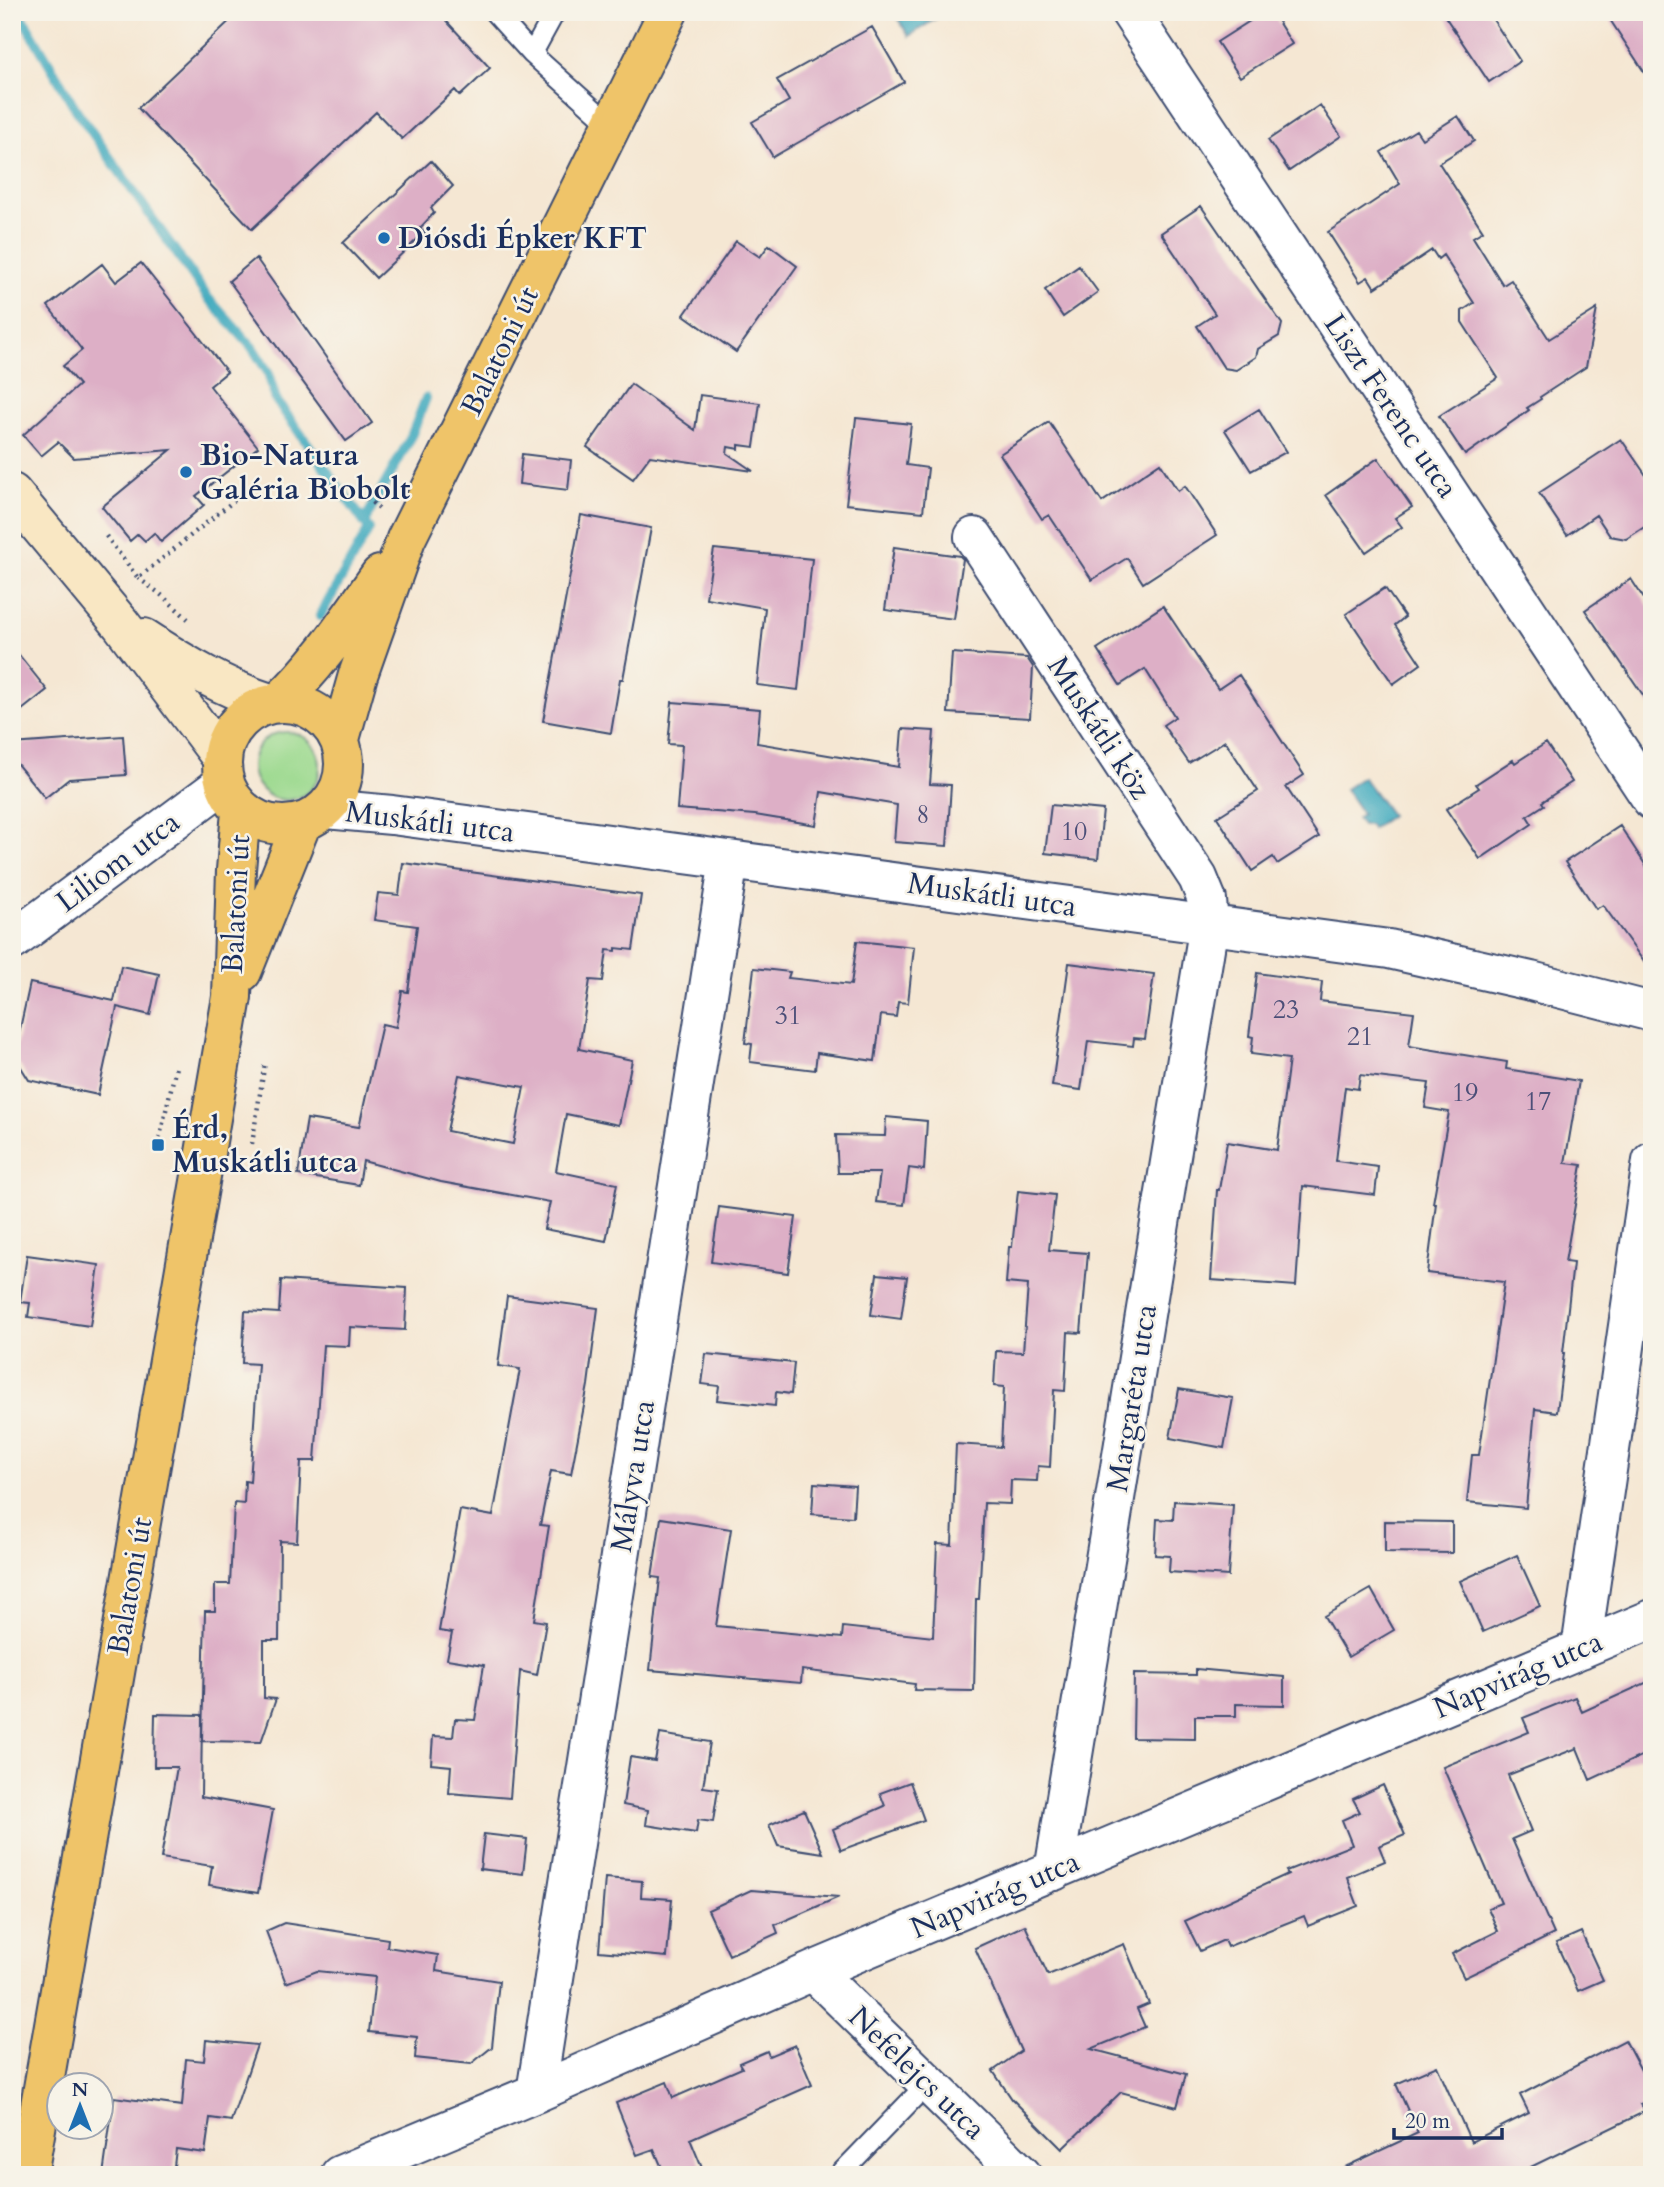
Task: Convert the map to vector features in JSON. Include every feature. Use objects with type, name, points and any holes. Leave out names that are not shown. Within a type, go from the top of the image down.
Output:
[{"type":"main road","name":"Balatoni út","points":[[340,738],[358,675],[406,539],[668,12]]},
{"type":"main road","name":"Balatoni út","points":[[274,703],[302,680],[323,656],[406,539]]},
{"type":"main road","points":[[274,703],[306,709],[329,722],[340,738],[345,763],[341,788],[313,817],[270,825],[229,783],[226,740],[234,726],[256,708],[274,703]]},
{"type":"main road","name":"Balatoni út","points":[[28,2175],[232,997],[236,870],[229,783]]},
{"type":"main road","name":"Balatoni út","points":[[232,997],[313,817]]},
{"type":"street","name":"Liszt Ferenc utca","points":[[1130,12],[1652,800]]},
{"type":"street","points":[[12,493],[121,624],[229,783]]},
{"type":"street","name":"Muskátli köz","points":[[974,537],[1198,878],[1207,900],[1209,924]]},
{"type":"street","points":[[121,624],[194,671],[237,692],[274,703]]},
{"type":"street","name":"Liliom utca","points":[[12,941],[229,783]]},
{"type":"street","name":"Muskátli utca","points":[[313,817],[392,816],[1389,949],[1652,1012]]},
{"type":"street","name":"Mályva utca","points":[[536,2093],[729,860]]},
{"type":"street","name":"Margaréta utca","points":[[1054,1871],[1209,924]]},
{"type":"street","points":[[1581,1648],[1652,1161]]},
{"type":"street","name":"Napvirág utca","points":[[340,2175],[536,2093],[813,1971],[1652,1619]]},
{"type":"street","name":"Nefelejcs utca","points":[[813,1971],[1022,2175]]},
{"type":"lane","points":[[494,12],[532,54],[611,125]]},
{"type":"lane","points":[[532,54],[555,12]]},
{"type":"lane","points":[[839,2175],[928,2083]]},
{"type":"path","points":[[106,536],[138,578],[236,499]]},
{"type":"path","points":[[252,1144],[265,1062]]},
{"type":"path","points":[[159,1145],[176,1067]]},
{"type":"green space","points":[[286,732],[299,735],[310,742],[317,753],[320,766],[317,779],[310,790],[299,797],[286,800],[273,797],[262,790],[255,779],[252,766],[255,753],[262,742],[273,735]]},
{"type":"water","points":[[908,12],[944,13],[909,36],[898,19]]},
{"type":"water","points":[[1363,777],[1391,815],[1372,829],[1370,825],[1362,825],[1357,818],[1362,814],[1345,789]]},
{"type":"building","points":[[239,12],[438,12],[490,68],[460,96],[455,90],[402,139],[376,112],[252,229],[138,108]]},
{"type":"building","points":[[1264,12],[1272,12],[1292,44],[1240,77],[1217,42]]},
{"type":"building","points":[[1442,12],[1488,12],[1520,61],[1489,82]]},
{"type":"building","points":[[1605,12],[1652,12],[1652,84]]},
{"type":"building","points":[[872,27],[904,82],[773,157],[752,122],[789,101],[777,80]]},
{"type":"building","points":[[1320,105],[1341,136],[1289,171],[1268,140]]},
{"type":"building","points":[[1458,116],[1474,141],[1439,163],[1483,231],[1473,237],[1503,285],[1511,280],[1549,339],[1597,309],[1586,367],[1540,397],[1541,399],[1527,408],[1529,410],[1465,455],[1439,416],[1498,378],[1462,322],[1462,311],[1474,303],[1443,255],[1438,259],[1432,250],[1375,288],[1368,277],[1360,282],[1328,232],[1400,184],[1381,152],[1416,130],[1422,139]]},
{"type":"building","name":"Diósdi Épker KFT","points":[[431,161],[453,186],[431,208],[434,213],[420,228],[425,232],[376,278],[343,243]]},
{"type":"building","points":[[1201,206],[1282,324],[1279,336],[1258,349],[1256,357],[1236,370],[1224,368],[1197,326],[1215,314],[1161,233]]},
{"type":"building","points":[[736,241],[760,257],[769,245],[797,266],[736,352],[684,315]]},
{"type":"building","points":[[256,258],[372,423],[346,441],[229,281]]},
{"type":"building","points":[[141,263],[227,372],[210,386],[258,447],[196,496],[204,505],[161,542],[154,533],[145,541],[138,534],[130,541],[102,507],[171,450],[74,458],[58,442],[41,456],[23,435],[79,385],[63,366],[82,350],[48,306],[102,264],[116,282]]},
{"type":"building","points":[[1079,266],[1098,292],[1063,317],[1045,290]]},
{"type":"building","points":[[631,384],[695,430],[700,395],[760,403],[754,447],[728,447],[727,453],[753,471],[650,456],[633,479],[587,447]]},
{"type":"building","points":[[1259,409],[1286,452],[1251,471],[1225,430]]},
{"type":"building","points":[[856,418],[911,424],[906,465],[928,468],[923,512],[846,504]]},
{"type":"building","points":[[1049,422],[1102,502],[1160,463],[1178,491],[1185,486],[1217,535],[1143,583],[1127,558],[1092,580],[1049,515],[1042,519],[1000,454]]},
{"type":"building","points":[[1621,439],[1652,484],[1652,522],[1626,539],[1610,536],[1596,515],[1567,535],[1539,493]]},
{"type":"building","points":[[522,454],[571,460],[568,490],[519,484]]},
{"type":"building","points":[[1378,458],[1412,507],[1395,518],[1402,527],[1366,552],[1326,495]]},
{"type":"building","points":[[581,515],[651,528],[611,733],[543,721]]},
{"type":"building","points":[[894,547],[960,556],[963,559],[954,619],[885,610]]},
{"type":"building","points":[[714,549],[812,559],[798,690],[757,685],[765,608],[706,598]]},
{"type":"building","points":[[1631,579],[1652,611],[1652,708],[1585,610]]},
{"type":"building","points":[[1385,588],[1405,617],[1395,625],[1421,664],[1393,684],[1346,614]]},
{"type":"building","points":[[1163,606],[1218,689],[1239,675],[1304,775],[1286,787],[1319,837],[1277,864],[1273,857],[1252,871],[1217,817],[1258,791],[1225,741],[1189,763],[1163,725],[1175,717],[1145,669],[1120,685],[1097,649]]},
{"type":"building","points":[[12,646],[47,690],[12,718]]},
{"type":"building","points":[[952,653],[1027,658],[1033,667],[1030,718],[948,713]]},
{"type":"building","points":[[672,702],[760,709],[757,743],[899,767],[902,729],[934,731],[930,784],[951,785],[947,846],[894,842],[897,805],[821,792],[816,825],[755,815],[677,809],[682,745],[668,744]]},
{"type":"building","points":[[123,736],[126,775],[69,779],[45,798],[12,758],[12,744]]},
{"type":"building","points":[[1546,743],[1572,782],[1542,802],[1544,805],[1527,816],[1532,824],[1480,859],[1446,809],[1479,788],[1476,784]]},
{"type":"building","points":[[1051,805],[1103,810],[1098,859],[1045,853]]},
{"type":"building","points":[[1620,826],[1652,875],[1652,973],[1603,905],[1596,909],[1565,862]]},
{"type":"building","points":[[403,863],[641,895],[633,950],[607,950],[603,981],[590,980],[579,1049],[632,1060],[619,1125],[566,1114],[556,1171],[617,1184],[606,1241],[544,1229],[550,1202],[441,1182],[363,1161],[359,1185],[298,1175],[307,1119],[359,1127],[382,1024],[396,1027],[402,991],[408,992],[417,926],[374,920],[378,893],[399,895]],"holes":[[[459,1075],[524,1087],[513,1144],[447,1131]]]},
{"type":"building","points":[[857,941],[914,947],[908,1003],[898,1002],[896,1017],[881,1015],[875,1061],[817,1053],[815,1070],[750,1062],[752,1044],[745,1043],[754,968],[790,972],[788,978],[851,985]]},
{"type":"building","points":[[1069,963],[1154,974],[1145,1039],[1134,1038],[1133,1046],[1088,1041],[1081,1090],[1052,1086]]},
{"type":"building","points":[[121,966],[159,974],[150,1015],[117,1007],[98,1095],[29,1080],[14,1056],[30,983],[114,1001]]},
{"type":"building","points":[[1257,973],[1322,982],[1320,1001],[1414,1012],[1409,1046],[1507,1062],[1506,1069],[1579,1081],[1565,1163],[1582,1165],[1565,1262],[1573,1263],[1557,1412],[1535,1409],[1526,1508],[1467,1502],[1472,1455],[1479,1455],[1504,1282],[1427,1273],[1436,1203],[1433,1203],[1449,1112],[1425,1108],[1429,1083],[1360,1075],[1358,1089],[1345,1087],[1336,1161],[1378,1167],[1375,1195],[1303,1186],[1296,1286],[1211,1280],[1217,1190],[1227,1142],[1277,1150],[1289,1059],[1251,1054],[1253,1037],[1249,1036]]},
{"type":"building","points":[[886,1117],[927,1121],[924,1170],[909,1168],[904,1205],[876,1202],[880,1173],[838,1173],[836,1135],[885,1136]]},
{"type":"building","points":[[1018,1191],[1055,1195],[1049,1250],[1088,1253],[1081,1333],[1068,1332],[1065,1391],[1054,1390],[1050,1467],[1038,1466],[1037,1481],[1011,1480],[1010,1504],[984,1503],[979,1599],[976,1599],[974,1691],[914,1690],[915,1684],[802,1670],[801,1683],[650,1670],[660,1578],[652,1577],[661,1518],[731,1529],[716,1626],[842,1638],[843,1627],[933,1637],[937,1544],[952,1545],[956,1444],[1001,1447],[1004,1387],[994,1386],[996,1351],[1023,1352],[1028,1285],[1006,1283]]},
{"type":"building","points":[[719,1207],[796,1217],[788,1273],[711,1262]]},
{"type":"building","points":[[27,1255],[99,1265],[90,1326],[28,1317],[30,1303],[20,1302]]},
{"type":"building","points":[[877,1274],[907,1277],[901,1319],[871,1315]]},
{"type":"building","points":[[281,1280],[407,1288],[405,1330],[350,1327],[349,1346],[323,1345],[315,1461],[301,1461],[297,1542],[280,1541],[279,1640],[264,1640],[264,1698],[276,1699],[261,1742],[202,1741],[205,1611],[215,1611],[215,1584],[230,1584],[234,1503],[244,1504],[245,1481],[250,1482],[258,1364],[242,1363],[245,1311],[279,1313]]},
{"type":"building","points":[[507,1296],[598,1308],[588,1385],[571,1474],[551,1471],[540,1525],[549,1526],[534,1620],[546,1622],[537,1675],[520,1671],[510,1798],[449,1793],[451,1766],[431,1764],[433,1736],[453,1737],[455,1719],[475,1720],[484,1665],[447,1659],[452,1633],[439,1631],[460,1510],[493,1516],[520,1369],[498,1366]]},
{"type":"building","points":[[706,1354],[794,1363],[791,1394],[776,1392],[775,1406],[717,1400],[719,1386],[702,1384]]},
{"type":"building","points":[[1179,1389],[1233,1398],[1224,1448],[1170,1438]]},
{"type":"building","points":[[814,1483],[855,1486],[853,1517],[812,1514]]},
{"type":"building","points":[[1174,1501],[1233,1505],[1228,1576],[1169,1572],[1170,1556],[1155,1555],[1157,1519],[1173,1520]]},
{"type":"building","points":[[1385,1521],[1452,1522],[1452,1553],[1385,1552]]},
{"type":"building","points":[[1517,1555],[1540,1606],[1483,1632],[1460,1581]]},
{"type":"building","points":[[1371,1589],[1394,1630],[1348,1657],[1324,1616]]},
{"type":"building","points":[[1196,1669],[1284,1677],[1284,1705],[1236,1704],[1236,1716],[1195,1716],[1195,1739],[1133,1738],[1134,1674],[1196,1675]]},
{"type":"building","points":[[1652,1680],[1652,1751],[1590,1780],[1577,1748],[1508,1775],[1531,1831],[1512,1839],[1554,1934],[1464,1978],[1452,1954],[1498,1931],[1488,1908],[1501,1903],[1443,1767],[1529,1732],[1523,1718],[1575,1697],[1582,1712]]},
{"type":"building","points":[[155,1714],[202,1715],[201,1797],[273,1810],[258,1893],[209,1885],[212,1866],[161,1858],[177,1767],[154,1767]]},
{"type":"building","points":[[660,1734],[710,1742],[703,1787],[718,1789],[713,1822],[698,1820],[696,1833],[646,1825],[648,1810],[623,1805],[630,1757],[655,1761]]},
{"type":"building","points":[[910,1782],[924,1820],[841,1850],[833,1829],[885,1806],[880,1793]]},
{"type":"building","points":[[1383,1785],[1405,1835],[1379,1846],[1385,1861],[1347,1877],[1358,1906],[1308,1926],[1304,1916],[1227,1947],[1224,1940],[1200,1951],[1185,1921],[1288,1874],[1286,1871],[1352,1845],[1342,1820],[1360,1812],[1353,1799]]},
{"type":"building","points":[[804,1810],[823,1853],[778,1846],[769,1825]]},
{"type":"building","points":[[484,1834],[527,1839],[523,1874],[480,1869]]},
{"type":"building","points":[[605,1878],[642,1881],[641,1897],[672,1899],[667,1957],[599,1951]]},
{"type":"building","points":[[751,1890],[839,1897],[775,1925],[778,1933],[729,1955],[708,1910]]},
{"type":"building","points":[[284,1923],[388,1939],[387,1947],[438,1955],[436,1971],[499,1981],[492,2047],[471,2064],[415,2058],[417,2037],[369,2032],[375,1977],[317,1971],[286,1983],[266,1931]]},
{"type":"building","points":[[1025,1925],[1048,1975],[1124,1944],[1149,2004],[1137,2009],[1145,2027],[1091,2049],[1186,2074],[1177,2107],[1121,2092],[1062,2149],[1012,2099],[993,2071],[1021,2051],[975,1948]]},
{"type":"building","points":[[1581,1932],[1603,1980],[1578,1991],[1556,1943]]},
{"type":"building","points":[[206,2040],[257,2045],[231,2121],[210,2118],[205,2153],[176,2149],[173,2175],[103,2175],[108,2142],[116,2142],[116,2097],[182,2106],[186,2059],[204,2061]]},
{"type":"building","points":[[1625,2040],[1652,2091],[1652,2099],[1640,2104],[1644,2112],[1514,2175],[1328,2175],[1418,2133],[1396,2084],[1437,2066],[1471,2142],[1529,2113],[1520,2095]]},
{"type":"building","points":[[795,2045],[812,2085],[690,2139],[702,2168],[684,2175],[665,2175],[654,2149],[637,2155],[616,2103],[667,2082],[673,2098],[742,2068],[739,2063],[767,2051],[769,2056]]},
{"type":"waterway","points":[[19,12],[77,111],[208,298],[252,347],[268,372],[276,400],[369,529],[320,616]]},
{"type":"waterway","points":[[364,522],[410,439],[426,398]]},
{"type":"place","name":"Diósdi Épker KFT","points":[[384,238]]},
{"type":"place","name":"Bio-Natura Galéria Biobolt","points":[[186,472]]},
{"type":"place","name":"Érd, Muskátli utca","points":[[158,1145]]}]
